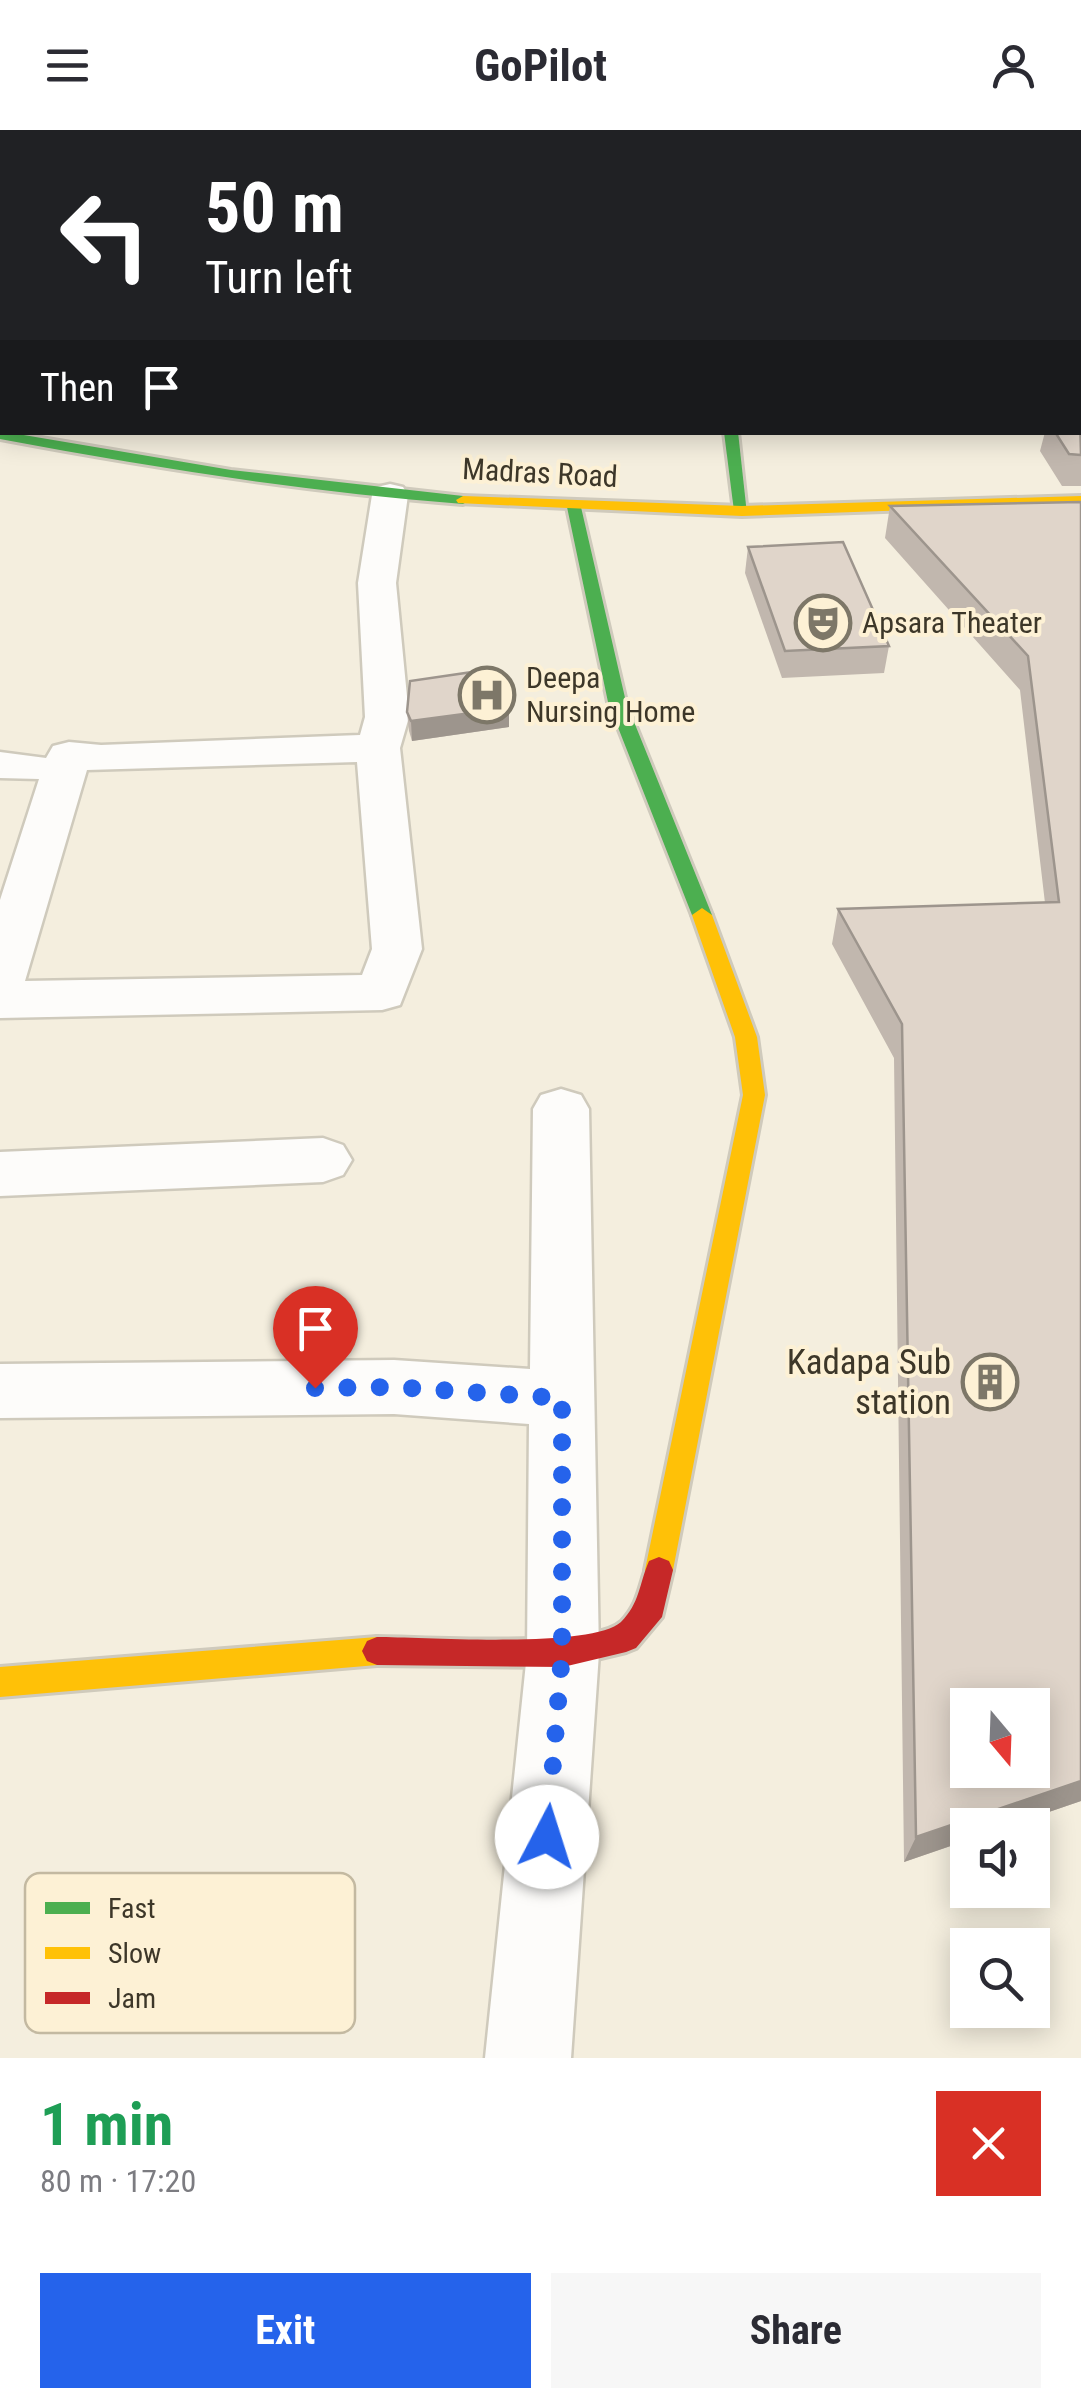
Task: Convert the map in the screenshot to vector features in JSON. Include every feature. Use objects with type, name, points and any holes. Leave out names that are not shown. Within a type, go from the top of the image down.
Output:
[{"type":"main road","points":[[90,435],[369,481],[597,494],[703,495],[741,503],[1081,500]]},
{"type":"main road","points":[[731,435],[741,503]]},
{"type":"main road","name":"Madras Road","points":[[0,436],[173,467],[390,494],[574,507],[703,495]]},
{"type":"main road","points":[[741,503],[1081,484]]},
{"type":"main road","points":[[0,1682],[395,1649],[562,1654],[626,1638],[652,1607],[754,1095],[746,1037],[718,956],[616,702],[574,507]]},
{"type":"street","points":[[0,1000],[382,992],[396,949],[378,748],[387,716],[377,583],[390,494]]},
{"type":"street","points":[[0,980],[15,875],[69,755],[101,758],[378,748]]},
{"type":"street","points":[[528,2058],[562,1654],[561,1109]]},
{"type":"street","points":[[0,1174],[324,1160]]},
{"type":"street","points":[[0,1391],[394,1387],[562,1398]]},
{"type":"building","points":[[1057,435],[1080,435],[1081,455],[1069,454]]},
{"type":"building","name":"Kadapa Sub station","points":[[1081,502],[1081,1781],[1001,1808],[950,1808],[950,1825],[916,1837],[902,1024],[838,909],[1059,902],[1028,656],[890,506]]},
{"type":"building","points":[[843,542],[889,646],[785,651],[748,547]]},
{"type":"building","points":[[493,669],[509,708],[411,721],[407,712],[410,681]]},
{"type":"traffic: fast","points":[[0,435],[231,475],[463,500]]},
{"type":"traffic: fast","points":[[731,435],[742,511]]},
{"type":"traffic: fast","points":[[574,507],[617,702],[702,915]]},
{"type":"traffic: slow","points":[[463,500],[742,511],[1081,500]]},
{"type":"traffic: slow","points":[[659,1570],[754,1095],[746,1037],[702,915]]},
{"type":"traffic: slow","points":[[0,1682],[377,1651]]},
{"type":"traffic: jam","points":[[377,1651],[563,1653],[626,1638],[652,1607],[659,1570]]},
{"type":"place","name":"Apsara Theater","points":[[823,623]]},
{"type":"place","name":"Deepa Nursing Home","points":[[487,695]]},
{"type":"place","name":"Kadapa Sub station","points":[[990,1382]]},
{"type":"route","points":[[315,1388],[394,1387],[562,1398],[562,1654],[547,1837]]}]
